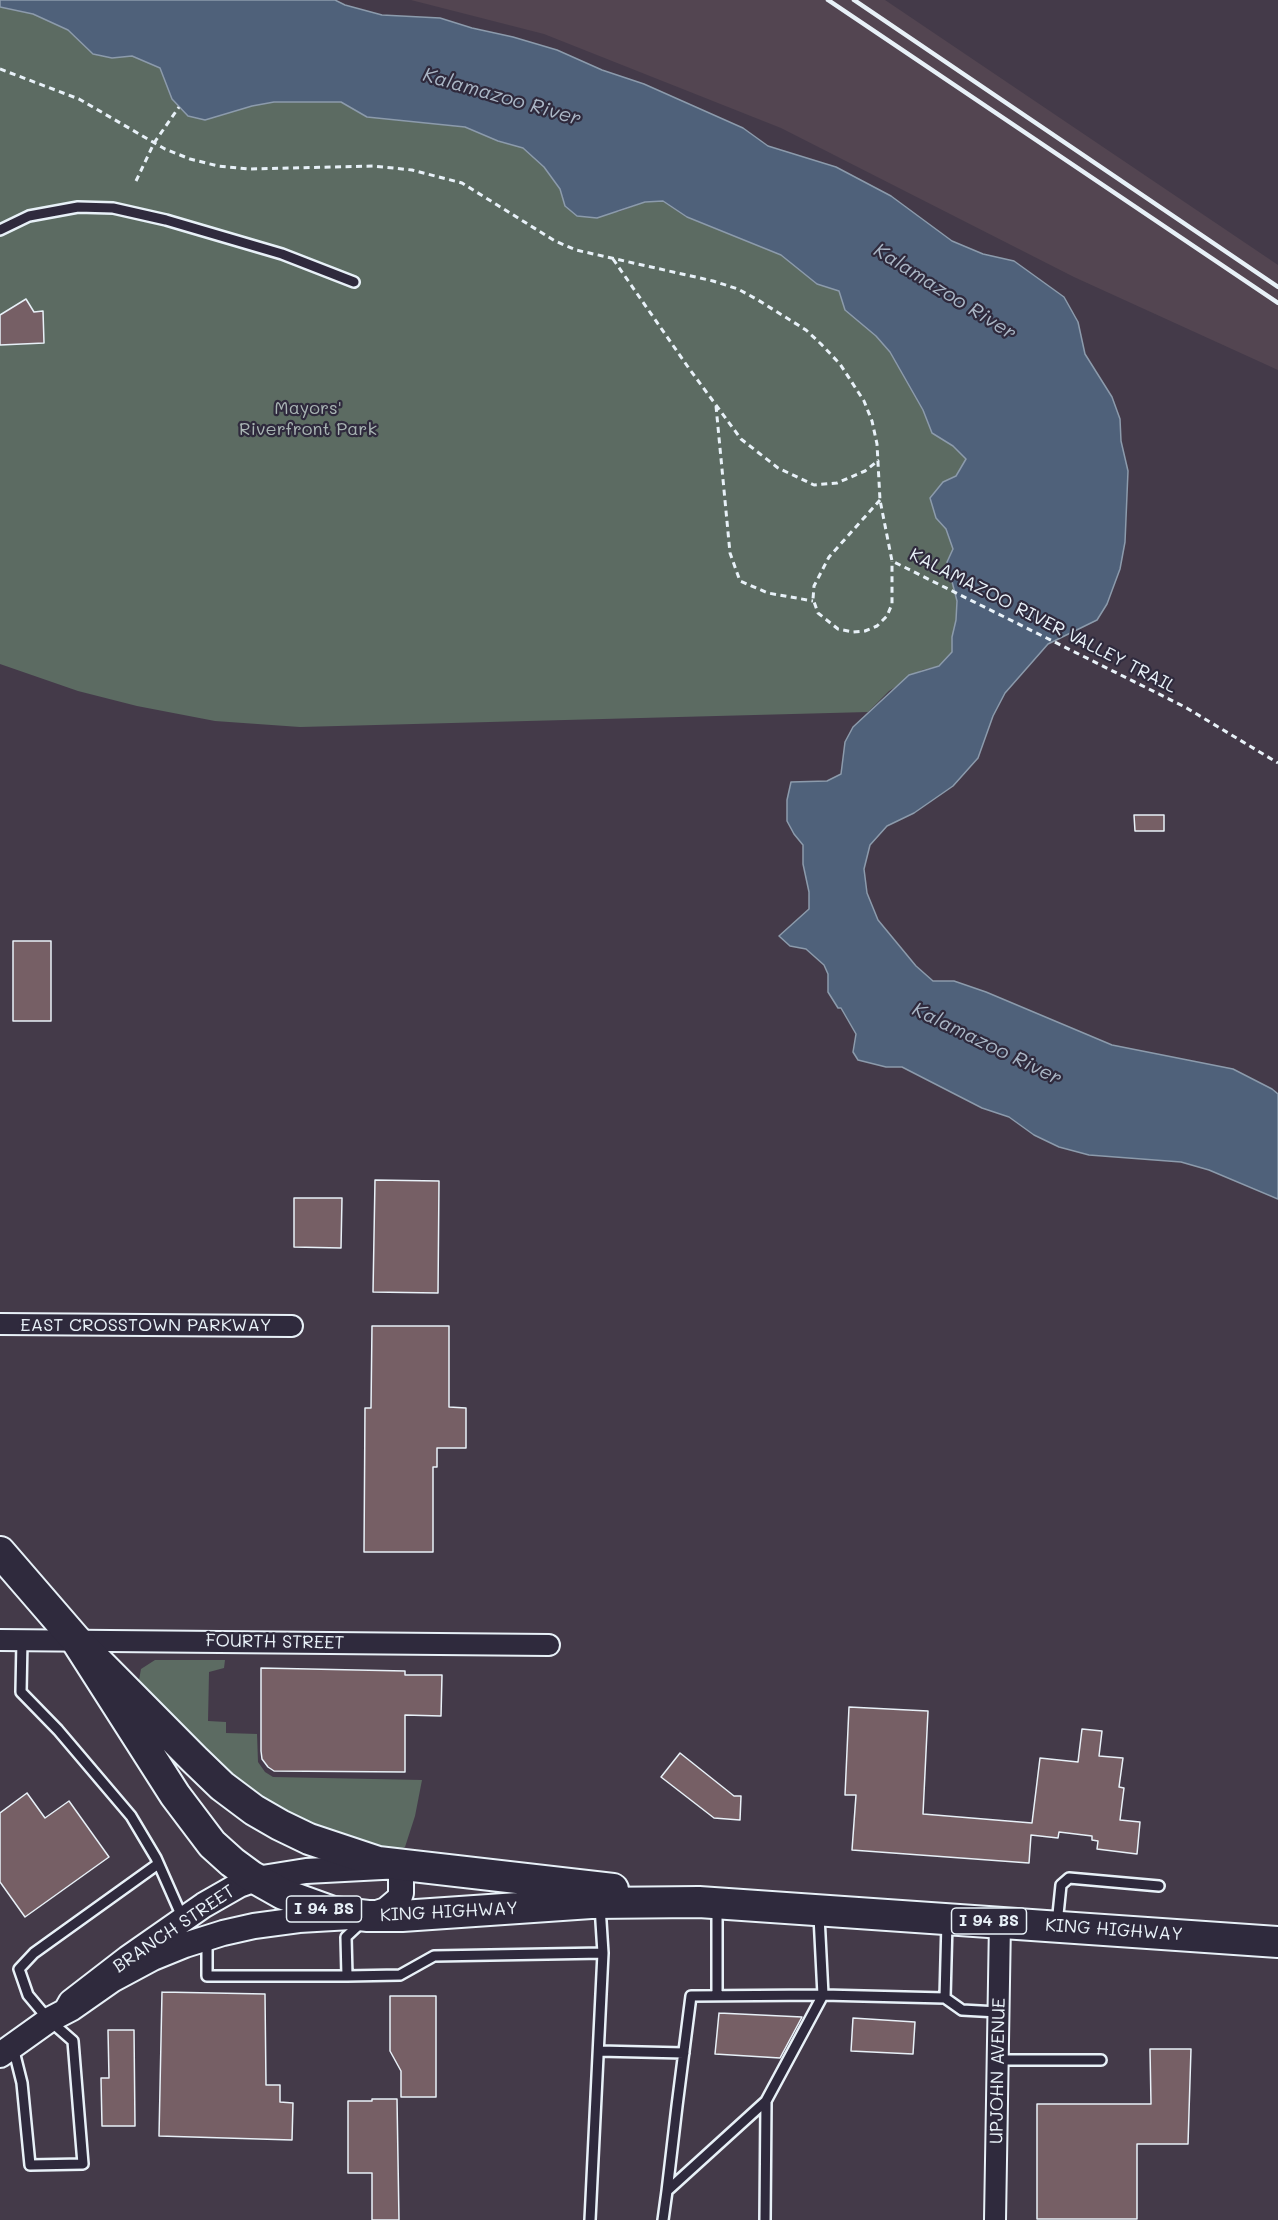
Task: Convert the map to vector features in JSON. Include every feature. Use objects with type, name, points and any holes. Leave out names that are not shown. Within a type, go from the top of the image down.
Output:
[{"type":"main road","name":"KING HIGHWAY","points":[[0,1552],[75,1640],[222,1786],[254,1810],[309,1839],[358,1857],[401,1866],[581,1884],[708,1902],[1278,1942]]},
{"type":"main road","name":"KING HIGHWAY","points":[[75,1640],[191,1818],[219,1850],[256,1879],[309,1904],[333,1911],[368,1916],[600,1903],[708,1902]]},
{"type":"street","name":"EAST CROSSTOWN PARKWAY","points":[[0,1324],[292,1326]]},
{"type":"street","name":"FOURTH STREET","points":[[0,1640],[549,1645]]},
{"type":"street","name":"BRANCH STREET","points":[[58,2015],[71,2001],[183,1919],[225,1892],[256,1879],[306,1870],[401,1866]]},
{"type":"street","points":[[368,1916],[386,1910],[399,1899],[403,1884],[401,1866]]},
{"type":"street","name":"BRANCH STREET","points":[[7,2051],[112,1980],[153,1958],[207,1938],[244,1928],[368,1916]]},
{"type":"street","name":"UPJOHN AVENUE","points":[[995,2220],[1000,1922]]},
{"type":"lane","points":[[0,230],[29,216],[78,207],[113,208],[166,220],[282,254],[354,282]]},
{"type":"lane","points":[[22,1640],[21,1692],[58,1730],[131,1816],[158,1864],[183,1919]]},
{"type":"lane","points":[[7,2051],[22,2083],[30,2165],[83,2164],[73,2041],[58,2015],[28,1995],[19,1969],[34,1953],[158,1864]]},
{"type":"lane","points":[[1057,1926],[1061,1885],[1069,1878],[1159,1886]]},
{"type":"lane","points":[[708,1902],[717,1996]]},
{"type":"lane","points":[[590,2220],[603,1953],[600,1903]]},
{"type":"lane","points":[[667,2191],[766,2101],[823,1995],[819,1910]]},
{"type":"lane","points":[[346,1976],[346,1937],[368,1916]]},
{"type":"lane","points":[[945,1998],[948,1919]]},
{"type":"lane","points":[[207,1938],[207,1976],[400,1975],[434,1956],[603,1953]]},
{"type":"lane","points":[[663,2220],[692,1996],[823,1995],[945,1998],[962,2010],[999,2012]]},
{"type":"lane","points":[[598,2051],[684,2054]]},
{"type":"lane","points":[[998,2060],[1101,2060]]},
{"type":"lane","points":[[765,2220],[766,2101]]},
{"type":"path","name":"KALAMAZOO RIVER VALLEY TRAIL","points":[[0,69],[79,99],[154,143],[190,159],[218,166],[248,169],[374,166],[412,170],[462,183],[555,241],[576,250],[738,289],[806,330],[840,364],[853,382],[872,422],[879,460],[880,500],[892,561],[1185,707],[1278,762]]},
{"type":"path","points":[[136,181],[154,143],[179,107]]},
{"type":"path","points":[[613,258],[741,439],[778,468],[814,485],[837,483],[865,471],[879,460]]},
{"type":"path","points":[[715,404],[730,553],[740,581],[768,593],[814,602]]},
{"type":"path","points":[[880,500],[829,557],[814,585],[814,602],[818,612],[838,629],[853,632],[877,626],[887,616],[892,603],[892,561]]},
{"type":"shaded area","points":[[411,0],[885,0],[1278,265],[1278,370],[1074,277],[781,128],[544,34]]},
{"type":"green space","name":"Mayors' Riverfront Park","points":[[0,7],[33,14],[68,30],[93,54],[112,58],[132,56],[160,68],[172,99],[188,116],[274,102],[341,102],[367,117],[465,127],[498,141],[523,148],[544,167],[560,189],[565,206],[618,212],[645,202],[663,201],[687,217],[781,255],[817,284],[840,291],[845,310],[876,336],[890,352],[923,410],[932,433],[953,446],[966,459],[956,476],[943,482],[936,518],[946,529],[953,549],[947,562],[957,601],[952,652],[939,666],[922,670],[889,691],[868,712],[300,727],[215,721],[137,706],[78,691],[0,664]]},
{"type":"green space","points":[[155,1660],[225,1660],[224,1668],[209,1672],[208,1721],[226,1722],[226,1733],[257,1734],[258,1762],[265,1772],[273,1777],[422,1780],[415,1816],[405,1847],[396,1851],[337,1836],[265,1801],[215,1764],[144,1690],[139,1680],[141,1669]]},
{"type":"water","name":"Kalamazoo River","points":[[0,0],[335,0],[382,15],[440,18],[513,37],[557,50],[602,70],[644,84],[743,128],[768,146],[836,167],[891,196],[952,241],[983,254],[1014,261],[1064,297],[1078,322],[1085,354],[1112,397],[1120,419],[1121,441],[1128,471],[1125,542],[1120,569],[1107,604],[1097,620],[1048,644],[1005,693],[993,716],[978,758],[953,786],[914,813],[887,826],[870,845],[864,869],[867,893],[878,920],[916,966],[933,981],[954,981],[986,992],[1112,1045],[1233,1069],[1272,1089],[1278,1094],[1278,1199],[1209,1170],[1181,1162],[1089,1155],[1059,1147],[1034,1135],[1009,1117],[982,1108],[902,1067],[886,1067],[858,1060],[853,1052],[856,1034],[841,1008],[838,1008],[828,992],[828,974],[824,965],[806,949],[790,946],[779,936],[809,909],[803,845],[787,821],[787,800],[791,782],[827,781],[841,774],[845,742],[853,727],[909,675],[939,666],[952,652],[952,637],[956,620],[957,601],[947,562],[953,549],[946,529],[936,518],[930,498],[943,482],[956,476],[966,459],[953,446],[932,433],[923,410],[890,352],[876,336],[845,310],[839,291],[817,284],[781,255],[687,217],[663,201],[645,202],[597,218],[577,216],[565,206],[560,189],[544,167],[523,148],[498,141],[465,127],[367,117],[341,102],[274,102],[205,120],[188,116],[172,99],[160,68],[132,56],[112,58],[93,54],[68,30],[33,14],[0,7]]},
{"type":"building","points":[[26,299],[34,312],[43,311],[44,343],[0,345],[0,315]]},
{"type":"building","points":[[1134,815],[1164,815],[1164,831],[1135,831]]},
{"type":"building","points":[[13,941],[51,941],[51,1021],[13,1021]]},
{"type":"building","points":[[375,1180],[439,1181],[438,1293],[373,1292]]},
{"type":"building","points":[[294,1198],[342,1198],[341,1248],[294,1247]]},
{"type":"building","points":[[372,1326],[449,1326],[449,1407],[466,1408],[466,1448],[437,1448],[437,1467],[433,1467],[433,1552],[364,1552],[365,1408],[371,1408]]},
{"type":"building","points":[[261,1668],[405,1671],[405,1675],[442,1675],[441,1716],[405,1715],[405,1772],[274,1771],[262,1759]]},
{"type":"building","points":[[849,1707],[928,1711],[923,1814],[1032,1823],[1040,1758],[1078,1762],[1082,1729],[1102,1731],[1099,1756],[1123,1758],[1119,1787],[1124,1788],[1120,1820],[1140,1822],[1137,1854],[1097,1849],[1098,1841],[1092,1840],[1092,1836],[1059,1832],[1058,1838],[1031,1835],[1029,1863],[852,1850],[856,1795],[845,1795]]},
{"type":"building","points":[[680,1753],[734,1796],[741,1796],[740,1820],[714,1818],[661,1777]]},
{"type":"building","points":[[27,1793],[45,1818],[69,1801],[109,1857],[25,1917],[0,1882],[0,1813]]},
{"type":"building","points":[[162,1992],[265,1994],[266,2085],[280,2085],[280,2102],[293,2103],[292,2140],[159,2136]]},
{"type":"building","points":[[390,1996],[436,1996],[436,2097],[401,2097],[401,2071],[390,2051]]},
{"type":"building","points":[[719,2013],[802,2017],[780,2058],[715,2054]]},
{"type":"building","points":[[853,2018],[915,2022],[913,2054],[851,2051]]},
{"type":"building","points":[[108,2030],[134,2030],[135,2126],[102,2126],[101,2078],[109,2078]]},
{"type":"building","points":[[1150,2049],[1191,2049],[1188,2144],[1137,2144],[1137,2219],[1037,2219],[1037,2104],[1151,2104]]},
{"type":"building","points":[[372,2099],[397,2099],[399,2220],[372,2220],[372,2173],[348,2173],[348,2101],[372,2101]]},
{"type":"railway","points":[[828,0],[1278,303]]},
{"type":"railway","points":[[854,0],[1278,287]]}]
